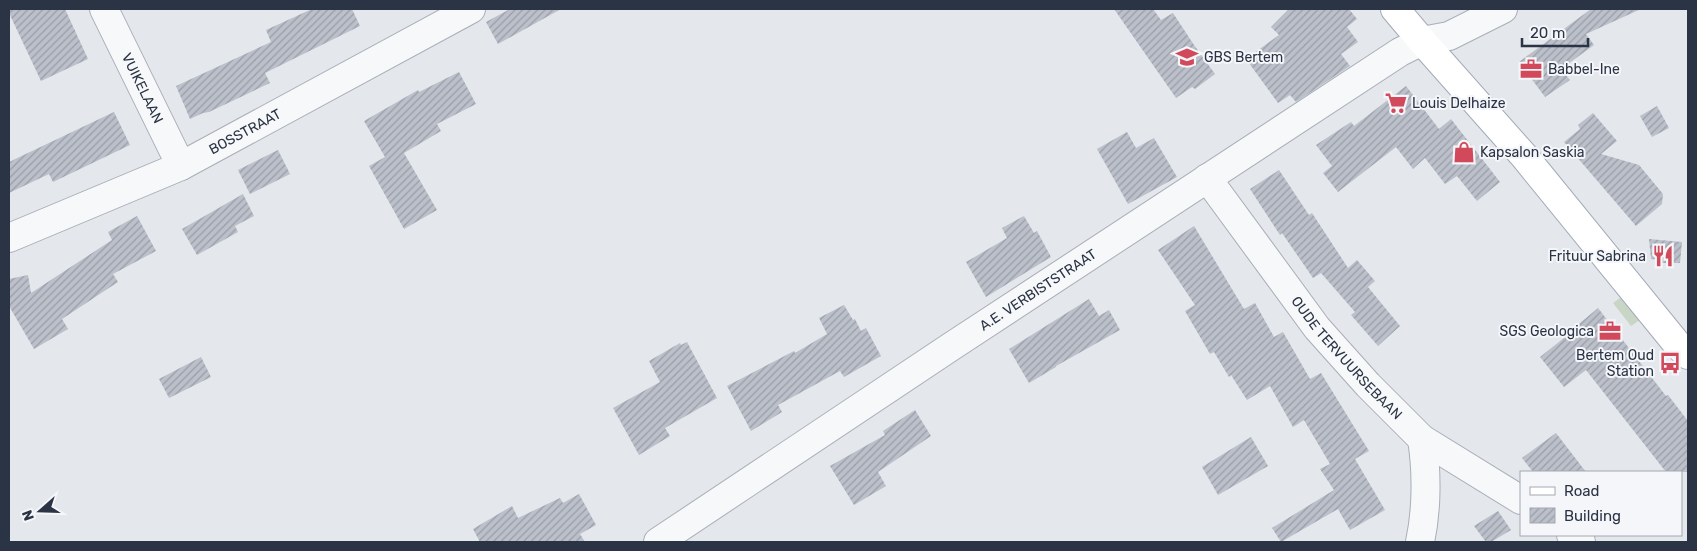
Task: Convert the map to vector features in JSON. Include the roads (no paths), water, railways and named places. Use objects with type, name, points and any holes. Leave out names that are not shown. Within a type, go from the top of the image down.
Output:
[{"type":"main road","points":[[1396,9],[1524,156],[1684,354]]},
{"type":"street","name":"VUIKELAAN","points":[[104,9],[181,166]]},
{"type":"street","name":"BOSSTRAAT","points":[[9,238],[181,166],[472,9]]},
{"type":"street","name":"A.E. VERBISTSTRAAT","points":[[658,542],[1400,52],[1422,41],[1449,36],[1503,9]]},
{"type":"street","name":"OUDE TERVUURSEBAAN","points":[[1207,178],[1317,328],[1368,385],[1422,439],[1520,499]]},
{"type":"street","points":[[1420,542],[1426,461],[1422,439]]},
{"type":"place","name":"GBS Bertem","points":[[1187,57]]},
{"type":"place","name":"Babbel-Ine","points":[[1531,69]]},
{"type":"place","name":"Louis Delhaize","points":[[1396,103]]},
{"type":"place","name":"Kapsalon Saskia","points":[[1464,152]]},
{"type":"place","name":"Frituur Sabrina","points":[[1663,256]]},
{"type":"place","name":"SGS Geologica","points":[[1610,331]]},
{"type":"place","name":"Bertem Oud Station","points":[[1670,363]]}]
